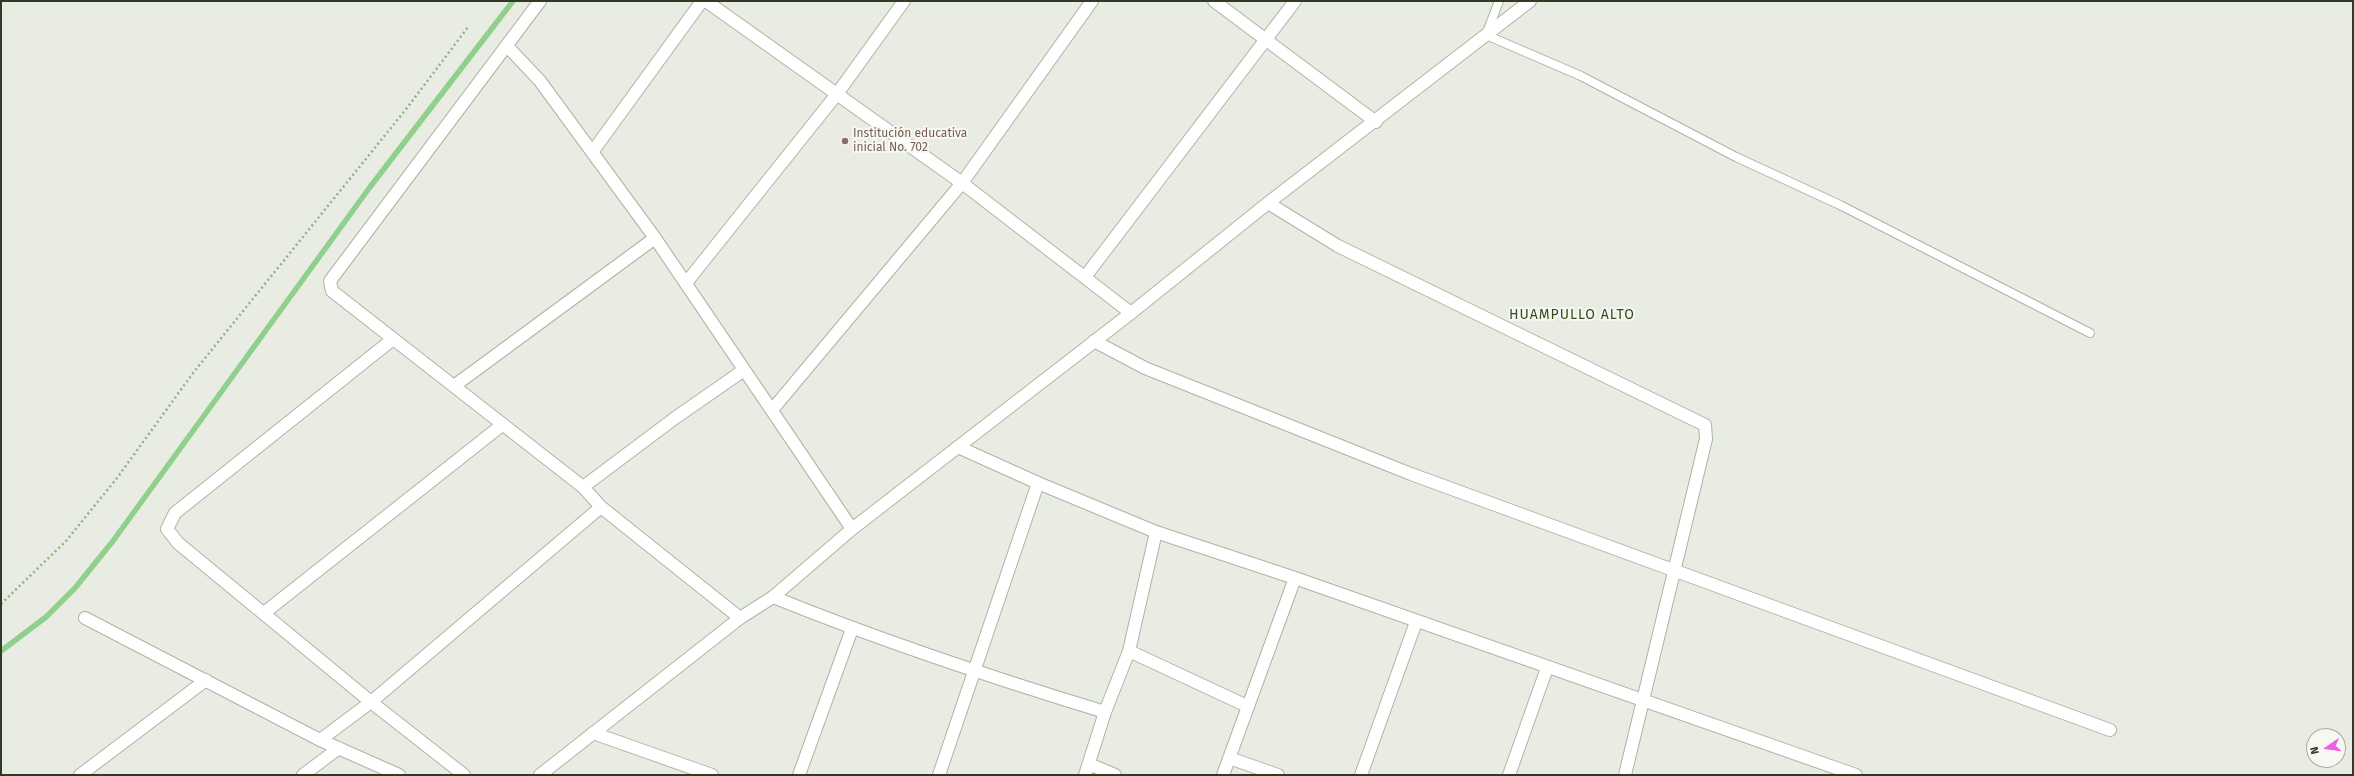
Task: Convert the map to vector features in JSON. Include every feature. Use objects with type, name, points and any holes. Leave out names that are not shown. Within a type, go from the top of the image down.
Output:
[{"type":"street","points":[[540,1],[330,281],[332,291],[583,487],[601,507],[740,618]]},
{"type":"street","points":[[593,151],[702,1]]},
{"type":"street","points":[[706,1],[962,183],[1131,313]]},
{"type":"street","points":[[686,283],[837,94],[904,1]]},
{"type":"street","points":[[772,410],[962,183],[1092,1]]},
{"type":"street","points":[[1214,1],[1376,122]]},
{"type":"street","points":[[1085,278],[1295,1]]},
{"type":"street","points":[[540,775],[740,618],[773,597],[852,529],[1131,313],[1268,203],[1376,122],[1530,1]]},
{"type":"street","points":[[507,46],[540,81],[593,151],[686,283],[852,529]]},
{"type":"street","points":[[1268,203],[1338,246],[1705,425],[1706,439],[1676,571],[1642,701],[1625,775]]},
{"type":"street","points":[[454,386],[655,238]]},
{"type":"street","points":[[393,339],[175,513],[167,529],[178,543],[371,702],[464,775]]},
{"type":"street","points":[[1094,341],[1145,368],[1411,474],[2110,730]]},
{"type":"street","points":[[583,487],[675,418],[744,370]]},
{"type":"street","points":[[264,613],[502,425]]},
{"type":"street","points":[[958,447],[1038,483],[1156,532],[1295,578],[1416,622],[1856,775]]},
{"type":"street","points":[[938,775],[975,672],[1038,483]]},
{"type":"street","points":[[320,740],[371,702],[601,507]]},
{"type":"street","points":[[1116,775],[1087,769],[1104,712],[1129,651],[1156,532]]},
{"type":"street","points":[[1222,775],[1295,578]]},
{"type":"street","points":[[773,597],[852,629],[975,672],[1104,712]]},
{"type":"street","points":[[85,618],[320,740],[399,775]]},
{"type":"street","points":[[1361,775],[1416,622]]},
{"type":"street","points":[[798,775],[852,629]]},
{"type":"street","points":[[1129,651],[1247,706]]},
{"type":"street","points":[[1509,775],[1547,668]]},
{"type":"street","points":[[80,775],[206,680]]},
{"type":"street","points":[[593,733],[712,775]]},
{"type":"street","points":[[303,775],[339,748]]},
{"type":"street","points":[[1229,758],[1278,775]]},
{"type":"lane","points":[[1499,1],[1486,35],[1581,76],[1736,157],[1840,205],[2090,333]]},
{"type":"path","points":[[1,604],[66,541],[108,490],[193,373],[407,108],[468,27]]},
{"type":"waterway","points":[[1,651],[46,617],[75,588],[113,541],[370,187],[513,1]]},
{"type":"place","name":"Institución educativa inicial No. 702","points":[[845,141]]},
{"type":"district","name":"HUAMPULLO ALTO","points":[[1572,315]]}]
